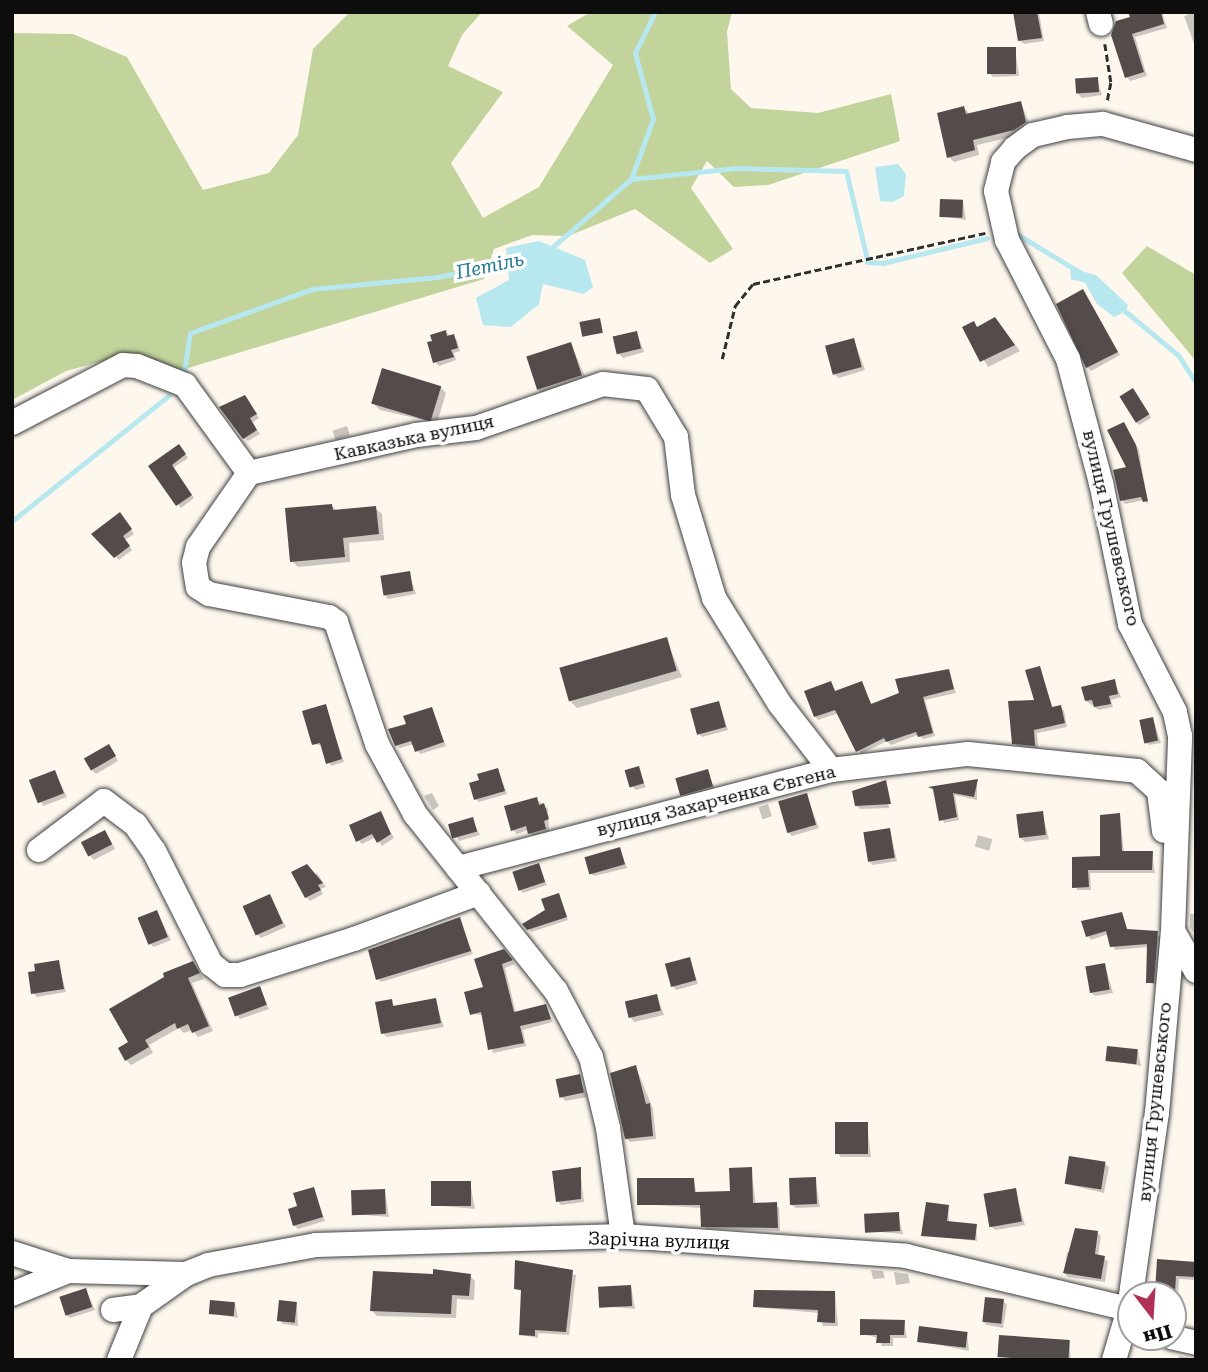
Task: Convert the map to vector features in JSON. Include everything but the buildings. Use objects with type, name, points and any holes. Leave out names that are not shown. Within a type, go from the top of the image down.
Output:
[{"type":"street","name":"вулиця Грушевського","points":[[1133,1281],[1157,1113],[1173,930],[1180,736],[1175,712],[1130,624],[1098,470],[1068,359],[1002,226],[996,191],[1003,162],[1033,135],[1103,124],[1196,150]]},
{"type":"street","points":[[12,423],[123,365],[137,366],[186,385],[249,473],[202,539],[194,563],[198,587],[209,594],[329,617],[336,622],[377,744],[415,814],[556,991],[591,1056],[608,1128],[623,1236]]},
{"type":"street","name":"Кавказька вулиця","points":[[249,473],[416,435],[476,428],[603,384],[647,389],[676,437],[685,506],[713,598],[779,704],[831,770]]},
{"type":"street","name":"вулиця Захарченка Євгена","points":[[458,868],[831,770],[968,754],[1125,767],[1150,779],[1159,791],[1166,844],[1174,858]]},
{"type":"street","points":[[1174,858],[1186,803],[1196,787]]},
{"type":"street","points":[[38,850],[104,801],[135,824],[154,851],[211,964],[225,975],[240,975],[354,939],[479,893]]},
{"type":"street","points":[[1173,930],[1196,971]]},
{"type":"street","name":"Зарічна вулиця","points":[[141,1306],[186,1273],[208,1265],[316,1245],[623,1236],[906,1256],[1117,1318]]},
{"type":"street","points":[[12,1253],[68,1271]]},
{"type":"street","name":"Зарічна вулиця","points":[[12,1294],[68,1271],[186,1273]]},
{"type":"street","points":[[113,1310],[141,1306]]},
{"type":"street","points":[[119,1360],[141,1306]]},
{"type":"path","points":[[1100,18],[1111,83]]},
{"type":"path","points":[[722,359],[735,306],[753,284],[979,236],[1002,226]]},
{"type":"green space","points":[[350,12],[482,12],[462,35],[448,66],[503,92],[451,163],[483,218],[539,187],[613,65],[567,26],[591,12],[732,12],[727,32],[731,89],[751,108],[818,113],[891,94],[900,141],[768,185],[734,187],[707,161],[691,188],[733,249],[710,263],[635,209],[568,236],[532,235],[494,249],[484,279],[175,372],[125,355],[66,371],[12,400],[12,33],[73,34],[127,57],[203,190],[269,173],[298,135],[313,49]]},
{"type":"green space","points":[[1147,246],[1196,275],[1196,361],[1122,273]]},
{"type":"water","points":[[898,164],[906,174],[904,196],[893,202],[880,201],[875,167]]},
{"type":"water","points":[[539,241],[585,260],[593,287],[584,294],[543,284],[539,304],[511,327],[483,325],[476,298],[509,280],[506,248]]},
{"type":"water","points":[[1070,268],[1096,275],[1128,305],[1126,311],[1114,317],[1097,304],[1085,283],[1071,279]]},
{"type":"waterway","name":"Петіль","points":[[549,250],[631,179],[653,119],[635,53],[655,12]]},
{"type":"waterway","points":[[631,179],[736,168],[846,171],[867,259]]},
{"type":"waterway","points":[[1015,233],[1081,273]]},
{"type":"waterway","points":[[867,262],[883,263],[987,238]]},
{"type":"waterway","name":"Петіль","points":[[184,371],[190,333],[312,289],[437,277],[513,262]]},
{"type":"waterway","points":[[1120,307],[1178,355],[1196,383]]},
{"type":"waterway","name":"Петіль","points":[[12,521],[169,395]]}]
